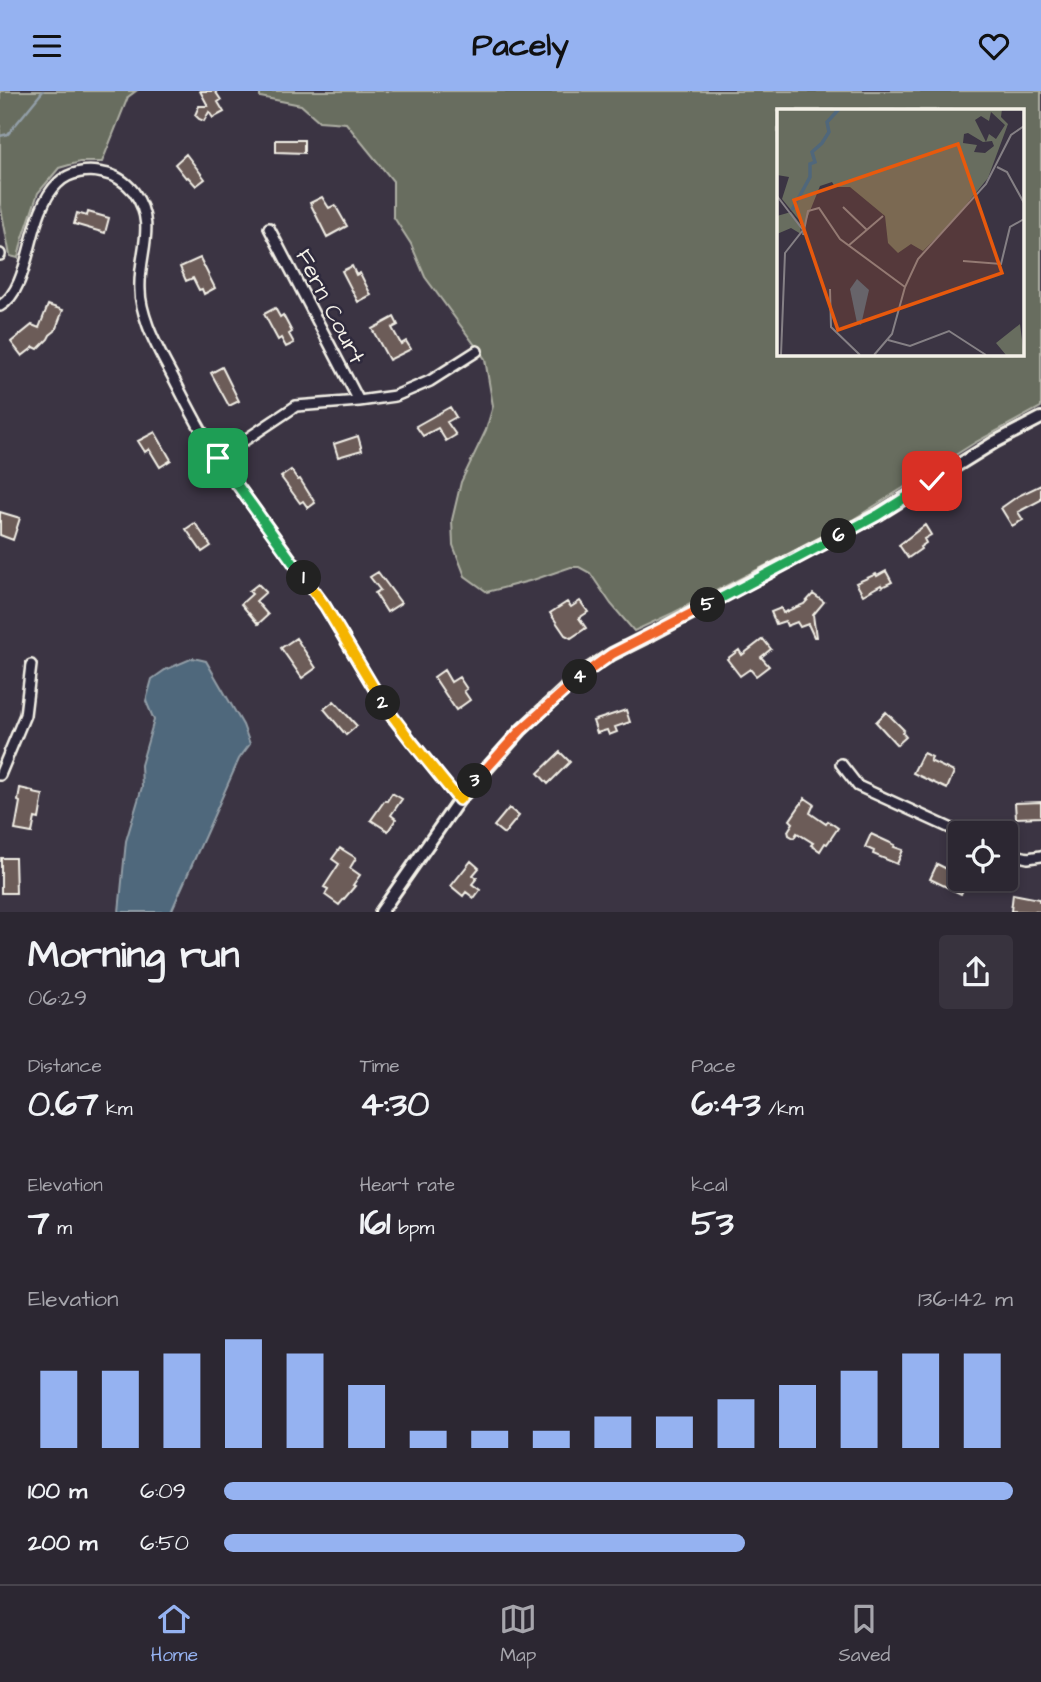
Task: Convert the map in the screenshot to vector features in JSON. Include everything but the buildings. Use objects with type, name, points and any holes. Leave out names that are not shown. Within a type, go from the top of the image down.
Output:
[{"type":"street","points":[[0,306],[13,293],[41,208],[59,181],[72,174],[89,171],[115,176],[129,186],[145,216],[146,233],[140,291],[149,327],[158,350],[207,442],[325,606],[388,712],[459,800]]},
{"type":"street","name":"Fern Court","points":[[269,228],[359,401]]},
{"type":"street","points":[[218,458],[296,406],[395,396],[430,381],[477,351]]},
{"type":"street","points":[[382,912],[459,800],[521,730],[565,688],[601,661],[878,515],[995,442],[1041,418]]},
{"type":"street","points":[[0,775],[25,716],[31,665]]},
{"type":"street","points":[[841,764],[858,786],[948,827]]},
{"type":"street","points":[[1018,856],[1028,858],[1041,856]]},
{"type":"green space","points":[[0,91],[136,91],[128,97],[102,162],[80,162],[59,168],[38,193],[18,258],[10,256],[0,203]]},
{"type":"green space","points":[[260,91],[1041,91],[1041,407],[976,442],[846,524],[634,631],[590,573],[579,567],[487,592],[465,576],[453,545],[452,520],[461,482],[486,430],[493,406],[485,359],[425,277],[411,244],[393,216],[393,181],[346,123],[319,121],[301,105],[260,97]]},
{"type":"water","points":[[193,658],[206,661],[243,725],[250,744],[239,759],[171,912],[119,912],[126,841],[142,787],[141,765],[154,720],[146,701],[152,679]]},
{"type":"waterway","points":[[0,136],[8,134],[43,91]]},
{"type":"route","points":[[218,458],[325,606],[388,712],[459,800],[521,730],[589,669],[612,654],[878,515],[932,481]]}]
